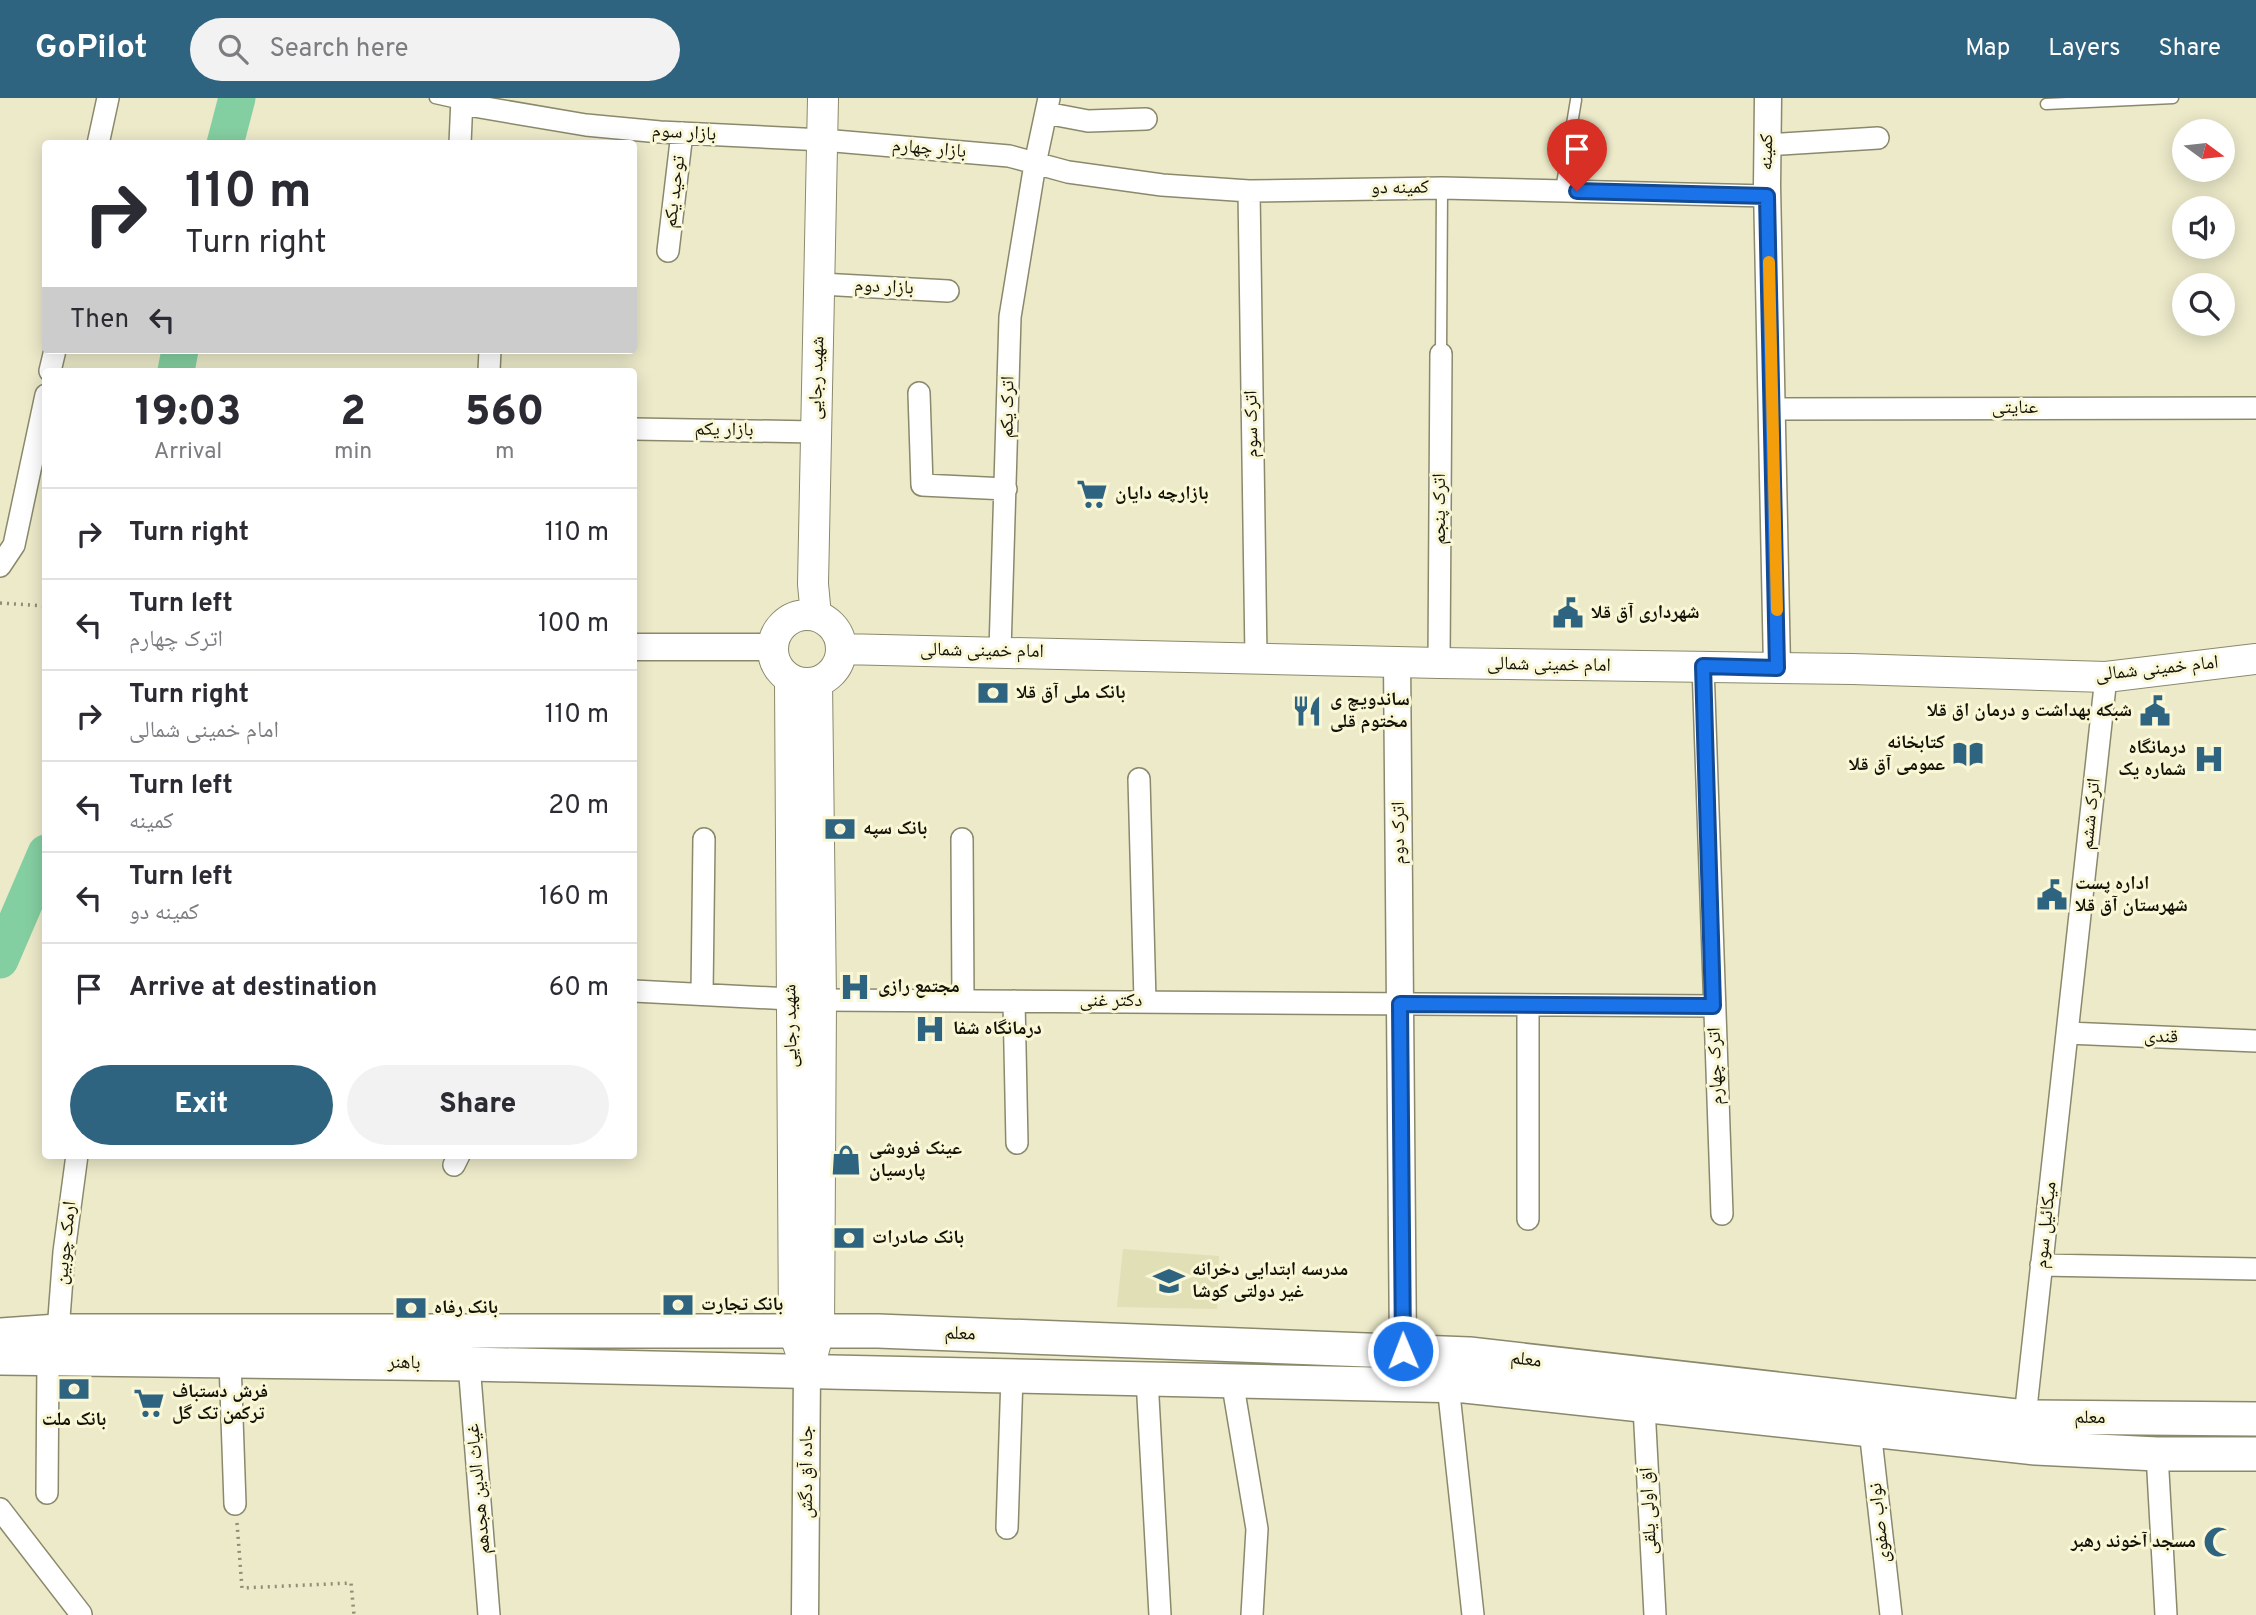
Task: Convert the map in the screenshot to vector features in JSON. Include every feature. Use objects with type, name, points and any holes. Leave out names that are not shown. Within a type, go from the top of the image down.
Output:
[{"type":"main road","name":"شهید رجایی","points":[[816,616],[813,584],[815,432],[821,284],[823,98]]},
{"type":"main road","points":[[816,616],[834,629],[841,649],[834,669],[804,681],[780,671],[772,647],[782,625],[792,618],[816,616]]},
{"type":"main road","name":"امام خمینی شمالی","points":[[841,649],[2106,677],[2256,659]]},
{"type":"main road","name":"شهید رجایی","points":[[804,681],[790,999],[807,1332]]},
{"type":"main road","name":"شهید رجایی","points":[[804,681],[821,1000],[807,1371]]},
{"type":"main road","name":"باهنر","points":[[0,1358],[53,1345],[807,1332]]},
{"type":"main road","name":"معلم","points":[[807,1332],[1403,1351],[1460,1375],[1644,1407],[2036,1448],[2157,1454],[2256,1454]]},
{"type":"main road","name":"باهنر","points":[[0,1335],[53,1345],[230,1361],[807,1371]]},
{"type":"main road","name":"معلم","points":[[807,1371],[1232,1380],[1460,1375],[2025,1417],[2256,1419]]},
{"type":"street","points":[[99,140],[108,98]]},
{"type":"street","name":"کمینه","points":[[1768,98],[1767,196],[1774,408],[1777,668]]},
{"type":"street","points":[[460,140],[462,101]]},
{"type":"street","name":"بازار سوم","points":[[462,101],[585,134],[682,133],[823,140]]},
{"type":"street","points":[[1048,105],[1088,121],[1146,119]]},
{"type":"street","name":"اترک یکم","points":[[1000,651],[1010,317],[1035,164],[1048,105]]},
{"type":"street","name":"توحید یکم","points":[[667,251],[682,133]]},
{"type":"street","points":[[1767,145],[1878,138]]},
{"type":"street","name":"بازار چهارم","points":[[823,140],[1009,156],[1035,164]]},
{"type":"street","name":"کمینه دو","points":[[1035,164],[1068,172],[1162,186],[1249,191],[1442,188],[1767,196]]},
{"type":"street","name":"اترک سوم","points":[[1249,191],[1256,657]]},
{"type":"street","name":"بازار دوم","points":[[821,284],[948,291]]},
{"type":"street","name":"اترک پنجم","points":[[1439,663],[1441,354]]},
{"type":"street","points":[[919,393],[922,485],[1006,489]]},
{"type":"street","name":"عنایتی","points":[[1774,408],[2256,408]]},
{"type":"street","points":[[0,566],[14,545],[42,414]]},
{"type":"street","name":"بازار یکم","points":[[637,429],[815,432]]},
{"type":"street","points":[[637,647],[772,647]]},
{"type":"street","name":"اترک دوم","points":[[1397,661],[1403,1351]]},
{"type":"street","name":"اترک چهارم","points":[[1703,666],[1722,1214]]},
{"type":"street","name":"اترک ششم","points":[[2067,1033],[2106,677]]},
{"type":"street","points":[[1139,779],[1144,1000]]},
{"type":"street","points":[[702,994],[704,839]]},
{"type":"street","points":[[962,839],[963,1000]]},
{"type":"street","points":[[637,991],[790,999]]},
{"type":"street","name":"دکتر غنی","points":[[821,1000],[1144,1000],[1713,1006]]},
{"type":"street","points":[[1014,1000],[1017,1143]]},
{"type":"street","points":[[1528,1005],[1528,1219]]},
{"type":"street","name":"قندی","points":[[2067,1033],[2256,1041]]},
{"type":"street","name":"میکائیل سوم","points":[[2025,1417],[2067,1033]]},
{"type":"street","name":"ارمک چوبین","points":[[47,1493],[53,1345],[76,1159]]},
{"type":"street","points":[[2041,1265],[2256,1269]]},
{"type":"street","points":[[230,1361],[235,1503]]},
{"type":"street","name":"غیاث الدین هجدهم","points":[[469,1364],[489,1615]]},
{"type":"street","name":"جاده آق دگش","points":[[805,1615],[807,1371]]},
{"type":"street","points":[[1460,1375],[1473,1615]]},
{"type":"street","points":[[1007,1528],[1012,1376]]},
{"type":"street","points":[[1147,1379],[1160,1615]]},
{"type":"street","points":[[1232,1380],[1257,1529],[1252,1615]]},
{"type":"street","name":"آق اولی یلقی","points":[[1644,1407],[1655,1615]]},
{"type":"street","name":"نواب صفوی","points":[[1870,1430],[1891,1615]]},
{"type":"street","points":[[2157,1454],[2166,1615]]},
{"type":"street","points":[[0,1508],[81,1614]]},
{"type":"lane","points":[[435,98],[462,101]]},
{"type":"lane","points":[[2046,104],[2173,98]]},
{"type":"lane","points":[[1561,190],[1576,100]]},
{"type":"lane","points":[[1441,354],[1442,188]]},
{"type":"path","points":[[0,603],[42,606]]},
{"type":"path","points":[[235,1503],[242,1588],[351,1583],[354,1615]]},
{"type":"shaded area","name":"مدرسه ابتدایی دخرانه غیر دولتی کوشا","points":[[1123,1249],[1219,1256],[1217,1309],[1117,1307]]},
{"type":"waterway","points":[[226,140],[237,98]]},
{"type":"waterway","points":[[177,368],[179,354]]},
{"type":"waterway","points":[[0,960],[42,862]]},
{"type":"slow traffic","points":[[1769,262],[1777,610]]},
{"type":"place","name":"بازارچه دایان","points":[[1092,494]]},
{"type":"place","name":"شهرداری آق قلا","points":[[1568,613]]},
{"type":"place","name":"بانک ملی آق قلا","points":[[993,693]]},
{"type":"place","name":"ساندویچ ی مختوم قلی","points":[[1307,711]]},
{"type":"place","name":"شبکه بهداشت و درمان اق قلا","points":[[2155,711]]},
{"type":"place","name":"کتابخانه عمومی آق قلا","points":[[1968,754]]},
{"type":"place","name":"درمانگاه شماره یک","points":[[2209,759]]},
{"type":"place","name":"بانک سپه","points":[[840,829]]},
{"type":"place","name":"اداره پست شهرستان آق قلا","points":[[2052,895]]},
{"type":"place","name":"مجتمع رازی","points":[[855,987]]},
{"type":"place","name":"درمانگاه شفا","points":[[930,1029]]},
{"type":"place","name":"عینک فروشی پارسیان","points":[[846,1160]]},
{"type":"place","name":"بانک صادرات","points":[[849,1238]]},
{"type":"place","name":"مدرسه ابتدایی دخرانه غیر دولتی کوشا","points":[[1169,1281]]},
{"type":"place","name":"بانک تجارت","points":[[678,1305]]},
{"type":"place","name":"بانک رفاه","points":[[411,1308]]},
{"type":"place","name":"بانک ملت","points":[[74,1389]]},
{"type":"place","name":"فرش دستباف ترکمن تک گل","points":[[149,1403]]},
{"type":"place","name":"مسجد آخوند رهبر","points":[[2219,1542]]},
{"type":"route","points":[[1403,1351],[1400,1004],[1713,1006],[1703,666],[1777,668],[1774,408],[1767,196],[1577,191]]}]
